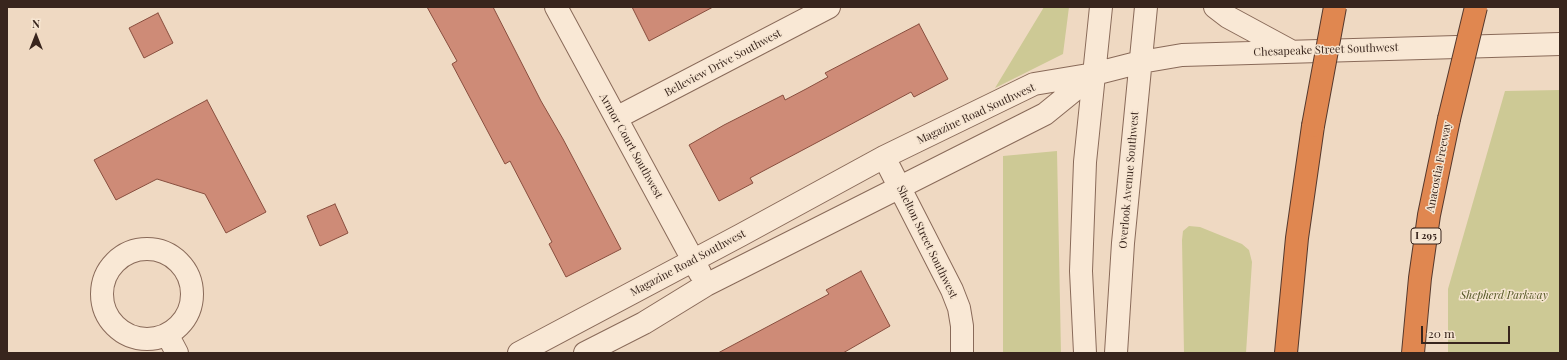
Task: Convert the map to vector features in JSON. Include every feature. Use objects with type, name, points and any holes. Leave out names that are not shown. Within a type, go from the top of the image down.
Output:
[{"type":"highway","points":[[1286,353],[1297,238],[1313,126],[1335,7]]},
{"type":"highway","name":"Anacostia Freeway","points":[[1413,353],[1420,278],[1429,215],[1449,119],[1476,7]]},
{"type":"street","name":"Armor Court Southwest","points":[[556,7],[694,260],[706,285]]},
{"type":"street","name":"Belleview Drive Southwest","points":[[616,118],[829,7]]},
{"type":"street","points":[[1085,353],[1082,271],[1083,197],[1085,162],[1101,7]]},
{"type":"street","name":"Overlook Avenue Southwest","points":[[1116,353],[1123,243],[1146,7]]},
{"type":"street","points":[[1216,7],[1228,17],[1290,51]]},
{"type":"street","name":"Chesapeake Street Southwest","points":[[1094,74],[1141,62],[1182,55],[1560,44]]},
{"type":"street","points":[[585,353],[644,322],[706,285],[1045,114],[1094,74]]},
{"type":"street","name":"Magazine Road Southwest","points":[[519,353],[884,157],[1034,84],[1094,74]]},
{"type":"street","name":"Shelton Street Southwest","points":[[884,157],[952,290],[959,308],[962,326],[962,353]]},
{"type":"street","points":[[147,248],[164,252],[180,262],[189,277],[193,294],[189,312],[180,326],[172,345],[130,336],[115,326],[105,312],[101,294],[105,277],[115,262],[130,252],[147,248]]},
{"type":"green space","points":[[1044,7],[1069,7],[1063,54],[995,88]]},
{"type":"green space","name":"Shepherd Parkway","points":[[1560,90],[1560,353],[1448,353],[1448,289],[1505,91]]},
{"type":"green space","points":[[1057,151],[1061,353],[1003,353],[1003,156]]},
{"type":"green space","points":[[1189,226],[1200,227],[1242,244],[1249,250],[1252,262],[1246,353],[1184,353],[1182,240],[1183,231]]},
{"type":"building","points":[[427,7],[493,7],[541,101],[563,139],[621,249],[566,277],[549,244],[552,242],[510,161],[505,164],[452,64],[457,61]]},
{"type":"building","points":[[632,7],[713,7],[649,41]]},
{"type":"building","points":[[158,13],[173,43],[144,58],[129,28]]},
{"type":"building","points":[[919,24],[948,79],[914,97],[911,92],[750,178],[753,183],[719,201],[689,145],[724,125],[783,95],[785,100],[806,89],[828,77],[825,73]]},
{"type":"building","points":[[207,100],[266,212],[226,233],[205,194],[157,179],[116,200],[94,160]]},
{"type":"building","points":[[335,204],[348,233],[320,246],[307,216]]},
{"type":"building","points":[[861,271],[890,326],[843,353],[718,353],[829,294],[826,290]]}]
